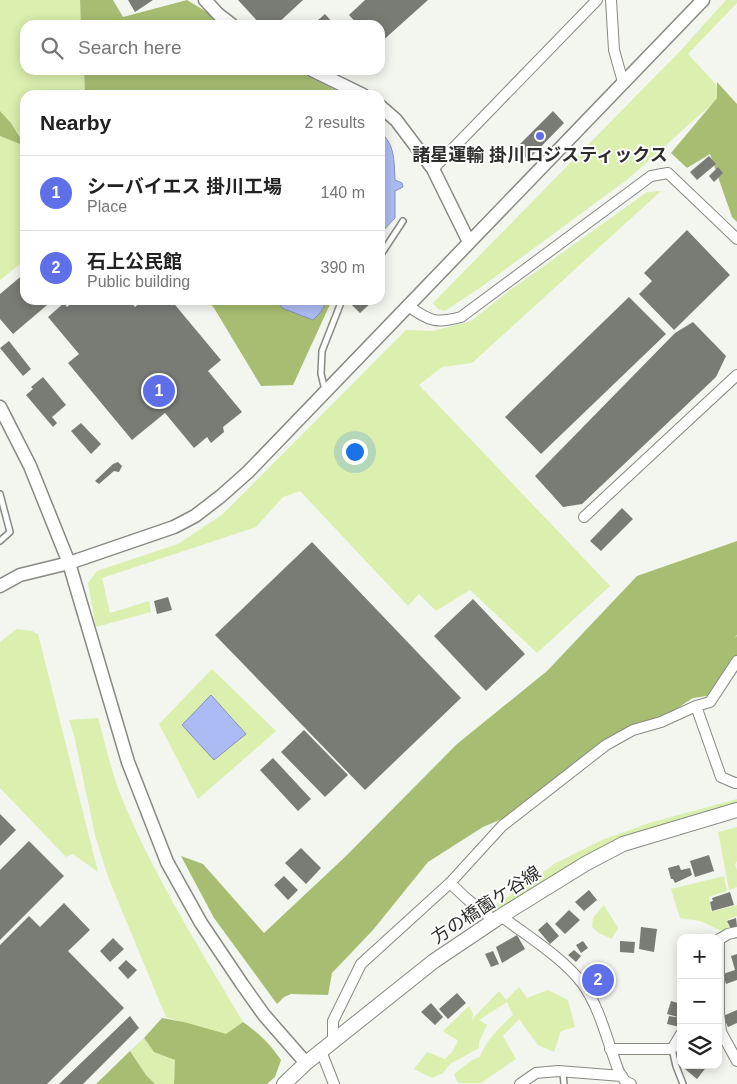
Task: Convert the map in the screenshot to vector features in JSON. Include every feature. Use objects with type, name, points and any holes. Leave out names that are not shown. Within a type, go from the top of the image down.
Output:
[{"type":"main road","name":"方の橋薗ケ谷線","points":[[284,1084],[306,1063],[434,961],[498,918],[585,864],[623,844],[737,810]]},
{"type":"street","points":[[205,0],[226,20]]},
{"type":"street","points":[[433,169],[597,0]]},
{"type":"street","points":[[611,0],[614,50],[623,82]]},
{"type":"street","points":[[0,586],[20,575],[69,563],[174,527],[195,516],[221,496],[248,472],[703,0]]},
{"type":"street","points":[[322,75],[352,90]]},
{"type":"street","points":[[385,110],[396,120],[433,169],[469,242]]},
{"type":"street","points":[[408,306],[428,320],[445,322],[461,317],[651,176],[668,173],[737,239]]},
{"type":"street","points":[[584,517],[737,375]]},
{"type":"street","points":[[0,407],[30,466],[69,563],[128,762],[167,862],[200,923],[242,984],[264,1015],[306,1063]]},
{"type":"street","points":[[333,1042],[333,1020],[361,964],[450,883],[502,826],[606,745],[634,730],[661,722],[696,706],[710,702],[737,661]]},
{"type":"street","points":[[696,706],[721,777],[735,784],[737,783]]},
{"type":"street","points":[[450,883],[467,899],[498,918],[568,968],[582,983],[593,1001],[622,1076],[631,1084]]},
{"type":"street","points":[[722,939],[737,932]]},
{"type":"street","points":[[719,979],[719,1013],[722,1032],[737,1061]]},
{"type":"street","points":[[610,1049],[672,1049],[677,1041]]},
{"type":"street","points":[[321,1052],[334,1084]]},
{"type":"street","points":[[520,1084],[536,1073],[563,1072],[622,1076]]},
{"type":"lane","points":[[385,248],[403,220]]},
{"type":"lane","points":[[326,391],[320,374],[322,351],[340,305]]},
{"type":"lane","points":[[0,494],[10,532],[0,541]]},
{"type":"lane","points":[[672,1049],[683,1084]]},
{"type":"lane","points":[[563,1072],[564,1084]]},
{"type":"green space","points":[[0,0],[80,0],[82,20],[20,20],[20,75],[84,75],[85,90],[20,90],[20,138],[11,123],[0,111]]},
{"type":"green space","points":[[80,0],[113,0],[123,17],[187,0],[217,20],[81,20]]},
{"type":"green space","points":[[726,0],[737,0],[737,3],[688,54],[724,93],[628,179],[484,285],[445,311],[438,309],[433,303],[682,49]]},
{"type":"green space","points":[[84,75],[306,75],[335,90],[85,90]]},
{"type":"green space","points":[[717,82],[737,104],[737,222],[732,217],[710,154],[687,168],[671,153],[717,98]]},
{"type":"green space","points":[[0,111],[11,123],[20,138],[20,144],[0,136]]},
{"type":"green space","points":[[0,136],[20,144],[20,264],[0,280]]},
{"type":"green space","points":[[661,191],[472,363],[442,367],[419,385],[610,586],[537,653],[470,590],[436,611],[419,594],[408,606],[300,491],[283,497],[256,527],[102,578],[110,613],[149,601],[151,612],[96,627],[88,583],[97,571],[178,544],[223,514],[406,330],[433,331],[471,321],[509,291],[647,192]]},
{"type":"green space","points":[[211,305],[330,305],[293,385],[261,386]]},
{"type":"green space","points":[[737,541],[737,635],[734,638],[737,636],[737,664],[713,695],[693,698],[662,718],[626,734],[511,815],[483,827],[428,862],[373,930],[332,973],[328,995],[291,994],[284,997],[277,1004],[214,918],[181,856],[203,864],[264,933],[346,856],[457,744],[547,671],[637,576]]},
{"type":"green space","points":[[17,629],[32,631],[38,634],[98,872],[73,854],[66,857],[0,788],[0,642]]},
{"type":"green space","points":[[212,669],[276,731],[198,799],[159,724]]},
{"type":"green space","points":[[98,718],[119,791],[146,851],[176,909],[243,1022],[226,1035],[166,1017],[108,877],[95,835],[74,735],[69,720]]},
{"type":"green space","points":[[737,799],[737,806],[643,834],[491,918],[484,912],[529,883],[554,864],[602,840],[649,823]]},
{"type":"green space","points":[[737,827],[737,861],[735,864],[737,887],[729,890],[718,832]]},
{"type":"green space","points":[[724,876],[727,891],[709,897],[711,912],[737,905],[737,916],[727,920],[730,929],[722,931],[700,921],[680,918],[671,889]]},
{"type":"green space","points":[[604,905],[618,928],[612,939],[599,933],[592,927],[593,918]]},
{"type":"green space","points":[[519,987],[527,998],[548,990],[568,1000],[575,1027],[561,1031],[554,1052],[538,1045],[519,1019],[503,1036],[516,1059],[481,1083],[458,1083],[454,1074],[472,1060],[480,1057],[490,1039],[513,1015],[507,1002],[479,1020],[487,1025],[479,1042],[479,1048],[450,1064],[443,1073],[432,1078],[414,1069],[427,1052],[445,1059],[452,1052],[458,1041],[443,1031],[469,1006],[473,1014],[472,1022],[474,1017],[499,991],[506,1000]]},
{"type":"green space","points":[[162,1018],[226,1034],[243,1022],[264,1039],[281,1060],[275,1077],[267,1084],[174,1084],[175,1060],[154,1052],[144,1038]]},
{"type":"green space","points":[[144,1038],[154,1052],[175,1060],[174,1084],[155,1084],[146,1075],[130,1051]]},
{"type":"green space","points":[[130,1051],[146,1075],[155,1084],[96,1084]]},
{"type":"water","points":[[385,137],[391,147],[395,180],[402,183],[403,187],[395,191],[395,218],[385,229]]},
{"type":"water","points":[[280,305],[325,305],[313,320],[282,308]]},
{"type":"water","points":[[211,695],[246,734],[214,760],[182,725]]},
{"type":"building","points":[[128,0],[153,0],[135,12]]},
{"type":"building","points":[[238,0],[303,0],[281,20],[256,20]]},
{"type":"building","points":[[365,0],[428,0],[385,39],[385,20],[354,20],[349,15]]},
{"type":"building","points":[[325,14],[330,20],[318,20]]},
{"type":"building","name":"諸星運輸 掛川ロジスティックス","points":[[553,111],[564,123],[528,160],[516,148]]},
{"type":"building","points":[[709,156],[716,164],[697,180],[690,172]]},
{"type":"building","points":[[718,167],[723,173],[714,182],[709,176]]},
{"type":"building","points":[[687,230],[730,275],[674,330],[639,294],[652,281],[644,273]]},
{"type":"building","points":[[20,277],[20,305],[47,305],[13,334],[0,319],[0,294]]},
{"type":"building","points":[[629,297],[666,334],[541,454],[505,417]]},
{"type":"building","points":[[62,305],[67,307],[69,305],[133,305],[135,307],[137,305],[175,305],[221,360],[208,371],[242,412],[223,427],[224,432],[211,443],[207,437],[194,448],[165,413],[132,440],[68,363],[79,354],[48,317]]},
{"type":"building","points":[[352,305],[369,305],[360,313]]},
{"type":"building","points":[[693,322],[726,356],[716,377],[582,504],[563,507],[535,476],[675,333]]},
{"type":"building","points":[[9,341],[31,369],[23,376],[0,348]]},
{"type":"building","points":[[43,377],[66,405],[52,417],[57,423],[53,427],[26,395],[33,389],[31,387]]},
{"type":"building","points":[[81,423],[101,444],[91,454],[71,431]]},
{"type":"building","points":[[118,462],[122,466],[119,472],[114,471],[99,484],[95,481],[113,464]]},
{"type":"building","points":[[622,508],[633,519],[601,551],[590,541]]},
{"type":"building","points":[[312,542],[461,698],[365,790],[215,635]]},
{"type":"building","points":[[168,597],[172,610],[157,614],[154,601]]},
{"type":"building","points":[[473,599],[525,654],[486,691],[434,636]]},
{"type":"building","points":[[304,730],[348,775],[325,797],[281,752]]},
{"type":"building","points":[[273,758],[311,799],[298,811],[260,770]]},
{"type":"building","points":[[0,814],[16,830],[0,846]]},
{"type":"building","points":[[29,841],[64,876],[0,940],[0,870]]},
{"type":"building","points":[[301,848],[321,868],[306,884],[285,863]]},
{"type":"building","points":[[709,855],[714,871],[695,877],[690,861]]},
{"type":"building","points":[[679,865],[681,870],[690,868],[692,875],[675,883],[671,879],[668,868]]},
{"type":"building","points":[[284,876],[298,890],[288,900],[274,885]]},
{"type":"building","points":[[589,890],[597,900],[584,911],[575,902]]},
{"type":"building","points":[[730,892],[734,905],[712,911],[710,902],[713,901],[712,898]]},
{"type":"building","points":[[64,903],[90,930],[68,951],[124,1008],[47,1084],[0,1084],[0,945],[29,916],[40,927]]},
{"type":"building","points":[[569,910],[580,920],[565,934],[555,924]]},
{"type":"building","points":[[736,918],[737,926],[731,929],[727,921]]},
{"type":"building","points":[[547,922],[559,936],[550,944],[538,930]]},
{"type":"building","points":[[641,927],[657,929],[654,952],[639,949]]},
{"type":"building","points":[[517,935],[525,949],[502,963],[496,947]]},
{"type":"building","points":[[113,938],[124,949],[110,962],[100,951]]},
{"type":"building","points":[[583,941],[588,948],[581,953],[576,945]]},
{"type":"building","points":[[620,941],[635,942],[634,953],[620,952]]},
{"type":"building","points":[[574,950],[581,956],[576,962],[568,955]]},
{"type":"building","points":[[493,951],[499,964],[491,967],[485,954]]},
{"type":"building","points":[[737,954],[737,980],[726,984],[723,974],[735,970],[731,956]]},
{"type":"building","points":[[126,960],[137,970],[128,979],[118,968]]},
{"type":"building","points":[[596,966],[611,985],[600,993],[586,974]]},
{"type":"building","points":[[457,993],[466,1003],[448,1019],[439,1009]]},
{"type":"building","points":[[671,1001],[677,1003],[677,1017],[667,1014]]},
{"type":"building","points":[[431,1003],[443,1017],[435,1025],[421,1012]]},
{"type":"building","points":[[737,1010],[737,1023],[728,1027],[723,1016]]},
{"type":"building","points":[[130,1016],[139,1028],[83,1084],[59,1084]]},
{"type":"building","points":[[669,1016],[677,1017],[677,1026],[667,1024]]},
{"type":"building","points":[[685,1069],[705,1069],[697,1079]]},
{"type":"place","name":"諸星運輸 掛川ロジスティックス","points":[[540,136]]},
{"type":"place","name":"シーバイエス 掛川工場","points":[[159,391]]},
{"type":"place","name":"石上公民館","points":[[598,980]]}]
